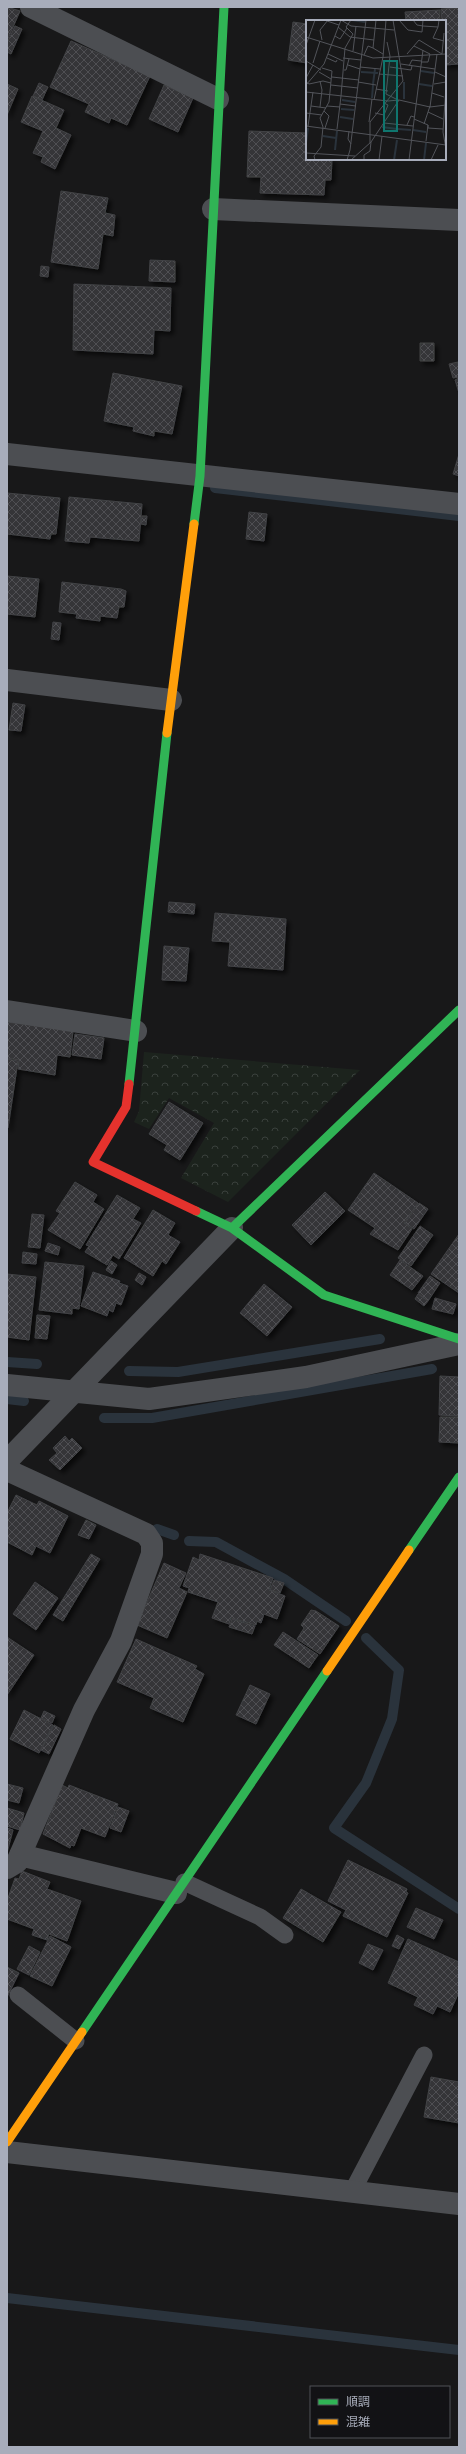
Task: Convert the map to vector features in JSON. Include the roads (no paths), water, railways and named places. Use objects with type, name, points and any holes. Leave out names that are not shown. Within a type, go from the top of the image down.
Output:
[{"type":"street","points":[[31,7],[218,99]]},
{"type":"street","points":[[224,7],[218,99],[200,476],[171,700],[136,1031],[126,1107],[93,1162],[232,1228],[324,1294],[459,1339]]},
{"type":"street","points":[[213,208],[459,220]]},
{"type":"street","points":[[7,454],[459,504]]},
{"type":"street","points":[[7,680],[171,700]]},
{"type":"street","points":[[7,1461],[73,1390],[232,1228],[459,1010]]},
{"type":"street","points":[[7,1011],[136,1031]]},
{"type":"street","points":[[7,1385],[73,1390],[149,1399],[306,1377],[459,1344]]},
{"type":"street","points":[[7,1470],[146,1534],[152,1543],[152,1554],[121,1641],[84,1710],[13,1861],[180,1887]]},
{"type":"street","points":[[7,2142],[459,1477]]},
{"type":"street","points":[[7,2152],[459,2204]]},
{"type":"lane","points":[[180,1887],[260,1917],[285,1935]]},
{"type":"lane","points":[[18,1995],[76,2041]]},
{"type":"lane","points":[[352,2192],[424,2055]]},
{"type":"waterway","points":[[215,488],[459,516]]},
{"type":"waterway","points":[[129,1371],[178,1372],[380,1339]]},
{"type":"waterway","points":[[7,1362],[37,1364]]},
{"type":"waterway","points":[[104,1418],[152,1418],[432,1369]]},
{"type":"waterway","points":[[7,1399],[24,1401]]},
{"type":"waterway","points":[[157,1529],[174,1535]]},
{"type":"waterway","points":[[189,1541],[216,1542],[284,1579],[346,1621]]},
{"type":"waterway","points":[[366,1638],[399,1670],[392,1719],[366,1783],[334,1828],[459,1909]]},
{"type":"waterway","points":[[7,2298],[459,2350]]}]
